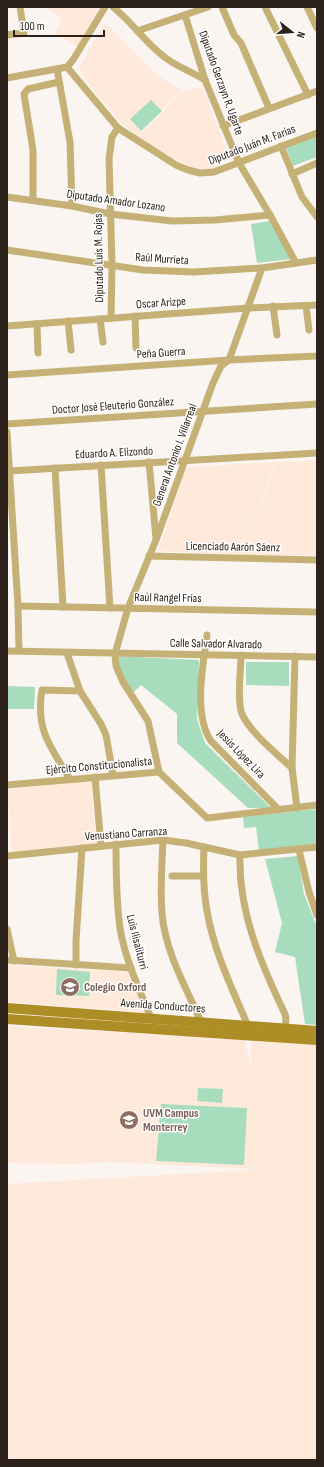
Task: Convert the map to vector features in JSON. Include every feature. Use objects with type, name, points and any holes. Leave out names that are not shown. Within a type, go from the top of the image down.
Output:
[{"type":"main road","name":"Avenida Conductores","points":[[7,1008],[248,1026],[317,1040]]},
{"type":"main road","name":"Avenida Conductores","points":[[7,1019],[285,1033],[317,1031]]},
{"type":"street","points":[[7,35],[24,33],[20,7]]},
{"type":"street","points":[[7,78],[67,67],[74,60],[105,7]]},
{"type":"street","points":[[113,7],[124,15],[137,31],[162,56],[205,80]]},
{"type":"street","points":[[123,7],[124,15]]},
{"type":"street","points":[[137,31],[208,7]]},
{"type":"street","points":[[222,7],[234,35],[241,43],[269,108]]},
{"type":"street","points":[[264,7],[308,95]]},
{"type":"street","points":[[307,7],[317,28]]},
{"type":"street","name":"Diputado Gerzayn R. Ugarte","points":[[185,15],[205,80],[239,163],[296,263]]},
{"type":"street","name":"Diputado Juán M. Farías","points":[[67,67],[118,128],[176,165],[188,170],[208,174],[317,133]]},
{"type":"street","points":[[57,69],[70,142],[72,206]]},
{"type":"street","points":[[33,200],[33,150],[24,100],[24,92],[28,89],[59,82]]},
{"type":"street","points":[[223,126],[317,91]]},
{"type":"street","name":"Diputado Luis M. Rojas","points":[[111,318],[112,265],[109,160],[112,137],[118,128]]},
{"type":"street","points":[[281,146],[302,197],[317,217]]},
{"type":"street","points":[[292,174],[317,163]]},
{"type":"street","name":"Diputado Amador Lozano","points":[[7,197],[142,218],[189,221],[270,215]]},
{"type":"street","name":"Raúl Murrieta","points":[[7,250],[143,270],[194,272],[262,268],[317,260]]},
{"type":"street","name":"General Antonio I. Villarreal","points":[[115,654],[128,608],[150,556],[203,411],[219,369],[229,360],[262,268]]},
{"type":"street","name":"Oscar Arizpe","points":[[7,326],[273,306],[317,305]]},
{"type":"street","points":[[273,306],[277,335]]},
{"type":"street","points":[[306,306],[309,330]]},
{"type":"street","points":[[135,316],[136,348]]},
{"type":"street","points":[[100,319],[103,342]]},
{"type":"street","points":[[68,321],[71,350]]},
{"type":"street","points":[[37,324],[38,353]]},
{"type":"street","name":"Peña Guerra","points":[[7,375],[229,360],[317,356]]},
{"type":"street","name":"Doctor José Eleuterio González","points":[[7,424],[317,404]]},
{"type":"street","points":[[7,432],[18,606],[19,651]]},
{"type":"street","name":"Eduardo A. Elizondo","points":[[9,471],[317,453]]},
{"type":"street","points":[[148,462],[156,540]]},
{"type":"street","points":[[102,465],[110,608]]},
{"type":"street","points":[[55,468],[63,607]]},
{"type":"street","name":"Licenciado Aarón Sáenz","points":[[150,556],[317,560]]},
{"type":"street","name":"Raúl Rangel Frías","points":[[18,606],[317,612]]},
{"type":"street","name":"Jesús López Lira","points":[[207,635],[204,656],[202,707],[202,718],[206,732],[211,741],[279,810]]},
{"type":"street","name":"Calle Salvador Alvarado","points":[[7,651],[317,657]]},
{"type":"street","points":[[66,653],[80,691],[105,731],[114,775]]},
{"type":"street","points":[[115,654],[116,666],[123,682],[148,721],[159,772]]},
{"type":"street","points":[[241,655],[240,703],[244,719],[252,729],[292,768]]},
{"type":"street","points":[[296,656],[292,768],[297,808]]},
{"type":"street","points":[[70,779],[48,742],[41,722],[40,699],[42,690],[80,691]]},
{"type":"street","name":"Ejército Constitucionalista","points":[[7,785],[159,772],[207,818],[317,805]]},
{"type":"street","points":[[95,777],[100,846]]},
{"type":"street","points":[[163,840],[162,913],[165,933],[170,952],[202,1022]]},
{"type":"street","name":"Venustiano Carranza","points":[[7,856],[163,840],[240,855],[317,847]]},
{"type":"street","name":"Luis Ilisaliturri","points":[[116,844],[117,899],[120,928],[131,968],[151,1018]]},
{"type":"street","points":[[76,965],[76,941],[82,848]]},
{"type":"street","points":[[204,848],[203,876],[207,911],[213,939],[223,970],[248,1026]]},
{"type":"street","points":[[299,850],[309,892],[317,915]]},
{"type":"street","points":[[240,855],[241,888],[251,931],[285,1014],[285,1033]]},
{"type":"street","points":[[172,876],[203,876]]},
{"type":"street","points":[[7,929],[11,960],[131,968]]},
{"type":"shaded area","points":[[43,7],[100,7],[77,46],[55,34],[62,18]]},
{"type":"shaded area","points":[[105,23],[157,75],[182,90],[137,136],[121,123],[83,77],[80,71],[80,66]]},
{"type":"shaded area","points":[[201,87],[207,98],[229,158],[214,170],[208,171],[196,169],[155,149],[137,138],[183,91]]},
{"type":"shaded area","points":[[317,460],[317,555],[236,555],[265,495],[276,462]]},
{"type":"shaded area","points":[[275,462],[264,495],[236,554],[158,551],[186,469],[190,467]]},
{"type":"shaded area","points":[[91,780],[96,843],[12,852],[7,790]]},
{"type":"shaded area","name":"Colegio Oxford","points":[[7,965],[127,972],[144,1012],[7,1002]]},
{"type":"shaded area","points":[[7,1026],[244,1039],[251,1066],[251,1039],[317,1044],[317,1460],[7,1460],[7,1184],[251,1170],[251,1161],[250,1169],[109,1162],[74,1164],[7,1163]]},
{"type":"green space","points":[[151,100],[162,111],[141,131],[130,119]]},
{"type":"green space","points":[[317,136],[317,157],[293,166],[286,148]]},
{"type":"green space","points":[[270,221],[292,259],[257,263],[251,224]]},
{"type":"green space","points":[[117,656],[199,660],[197,719],[205,743],[271,808],[248,808],[177,743],[177,714],[141,685],[133,693],[120,671]]},
{"type":"green space","points":[[246,662],[289,662],[289,686],[246,685]]},
{"type":"green space","points":[[7,686],[35,687],[34,709],[7,709]]},
{"type":"green space","points":[[317,809],[317,846],[259,851],[256,827],[244,828],[243,817]]},
{"type":"green space","points":[[298,856],[304,894],[317,927],[317,1025],[305,1024],[295,957],[275,952],[282,923],[265,859]]},
{"type":"green space","points":[[57,969],[90,972],[89,996],[56,995]]},
{"type":"green space","points":[[198,1088],[223,1089],[222,1103],[197,1101]]},
{"type":"green space","points":[[161,1104],[247,1108],[244,1165],[156,1161]]},
{"type":"place","name":"Colegio Oxford","points":[[70,987]]},
{"type":"place","name":"UVM Campus Monterrey","points":[[129,1120]]}]
